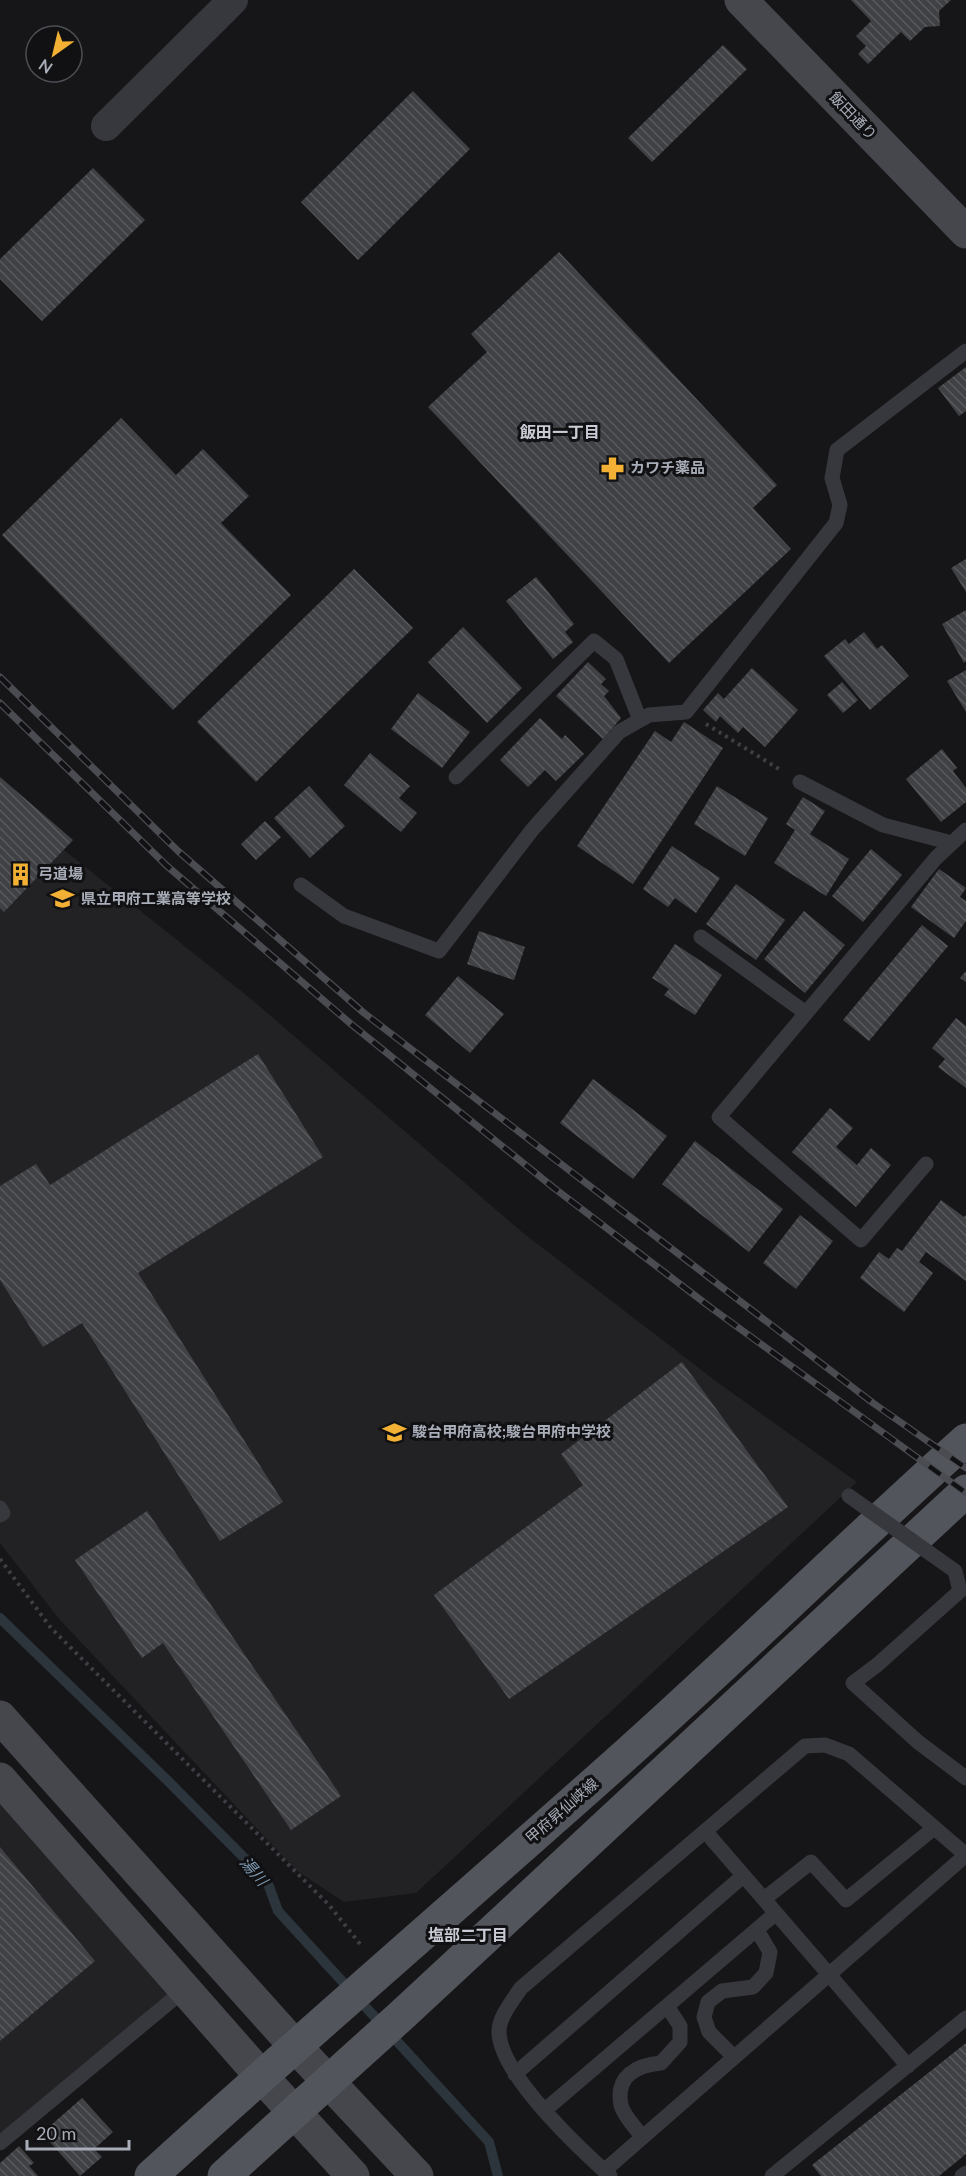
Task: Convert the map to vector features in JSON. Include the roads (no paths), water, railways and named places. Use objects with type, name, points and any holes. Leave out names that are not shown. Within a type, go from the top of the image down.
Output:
[{"type":"main road","name":"甲府昇仙峡線","points":[[151,2176],[632,1749],[865,1530],[966,1440]]},
{"type":"main road","points":[[224,2176],[402,2015],[966,1491]]},
{"type":"street","points":[[106,126],[233,0]]},
{"type":"street","name":"飯田通り","points":[[741,0],[966,232]]},
{"type":"street","points":[[0,1717],[295,2046],[417,2176]]},
{"type":"street","points":[[0,1779],[184,1990],[353,2176]]},
{"type":"lane","points":[[301,885],[344,916],[439,951],[532,830],[619,732],[649,715],[686,712],[836,524],[840,505],[832,478],[837,450],[966,351]]},
{"type":"lane","points":[[456,777],[594,641],[616,659],[640,720]]},
{"type":"lane","points":[[800,782],[883,825],[952,843]]},
{"type":"lane","points":[[926,1164],[861,1240],[719,1117],[936,858],[966,830]]},
{"type":"lane","points":[[701,937],[806,1013]]},
{"type":"lane","points":[[849,1496],[956,1571],[960,1591],[877,1665],[853,1683],[918,1742],[966,1778]]},
{"type":"lane","points":[[0,1508],[3,1513],[0,1515]]},
{"type":"lane","points":[[825,1744],[849,1754],[934,1828],[966,1855],[642,2137],[607,2173],[545,2110],[515,2074],[498,2032],[507,2008],[521,1988],[805,1746],[825,1744]]},
{"type":"lane","points":[[764,1899],[811,1862],[846,1900],[934,1828]]},
{"type":"lane","points":[[705,1831],[908,2066]]},
{"type":"lane","points":[[515,2074],[743,1876]]},
{"type":"lane","points":[[545,2110],[776,1913]]},
{"type":"lane","points":[[734,2057],[709,2032],[704,2017],[708,2002],[722,1991],[753,1987],[766,1973],[770,1952],[757,1929]]},
{"type":"lane","points":[[0,2143],[184,1990]]},
{"type":"lane","points":[[642,2137],[621,2106],[622,2087],[632,2070],[642,2065],[661,2063],[680,2042],[680,2026],[667,2006]]},
{"type":"lane","points":[[772,2176],[966,2018]]},
{"type":"lane","points":[[962,2176],[966,2173]]},
{"type":"waterway","name":"湯川","points":[[0,1618],[267,1881],[278,1911],[489,2142],[498,2176]]},
{"type":"railway","points":[[0,677],[178,851],[364,1013],[873,1403],[966,1468]]},
{"type":"railway","points":[[0,703],[167,866],[351,1024],[554,1188],[710,1307],[966,1493]]},
{"type":"place","name":"カワチ薬品","points":[[612,468]]},
{"type":"place","name":"弓道場","points":[[20,874]]},
{"type":"place","name":"県立甲府工業高等学校","points":[[63,899]]},
{"type":"place","name":"駿台甲府高校;駿台甲府中学校","points":[[394,1432]]},
{"type":"district","name":"飯田一丁目","points":[[560,432]]},
{"type":"district","name":"塩部二丁目","points":[[468,1935]]}]
